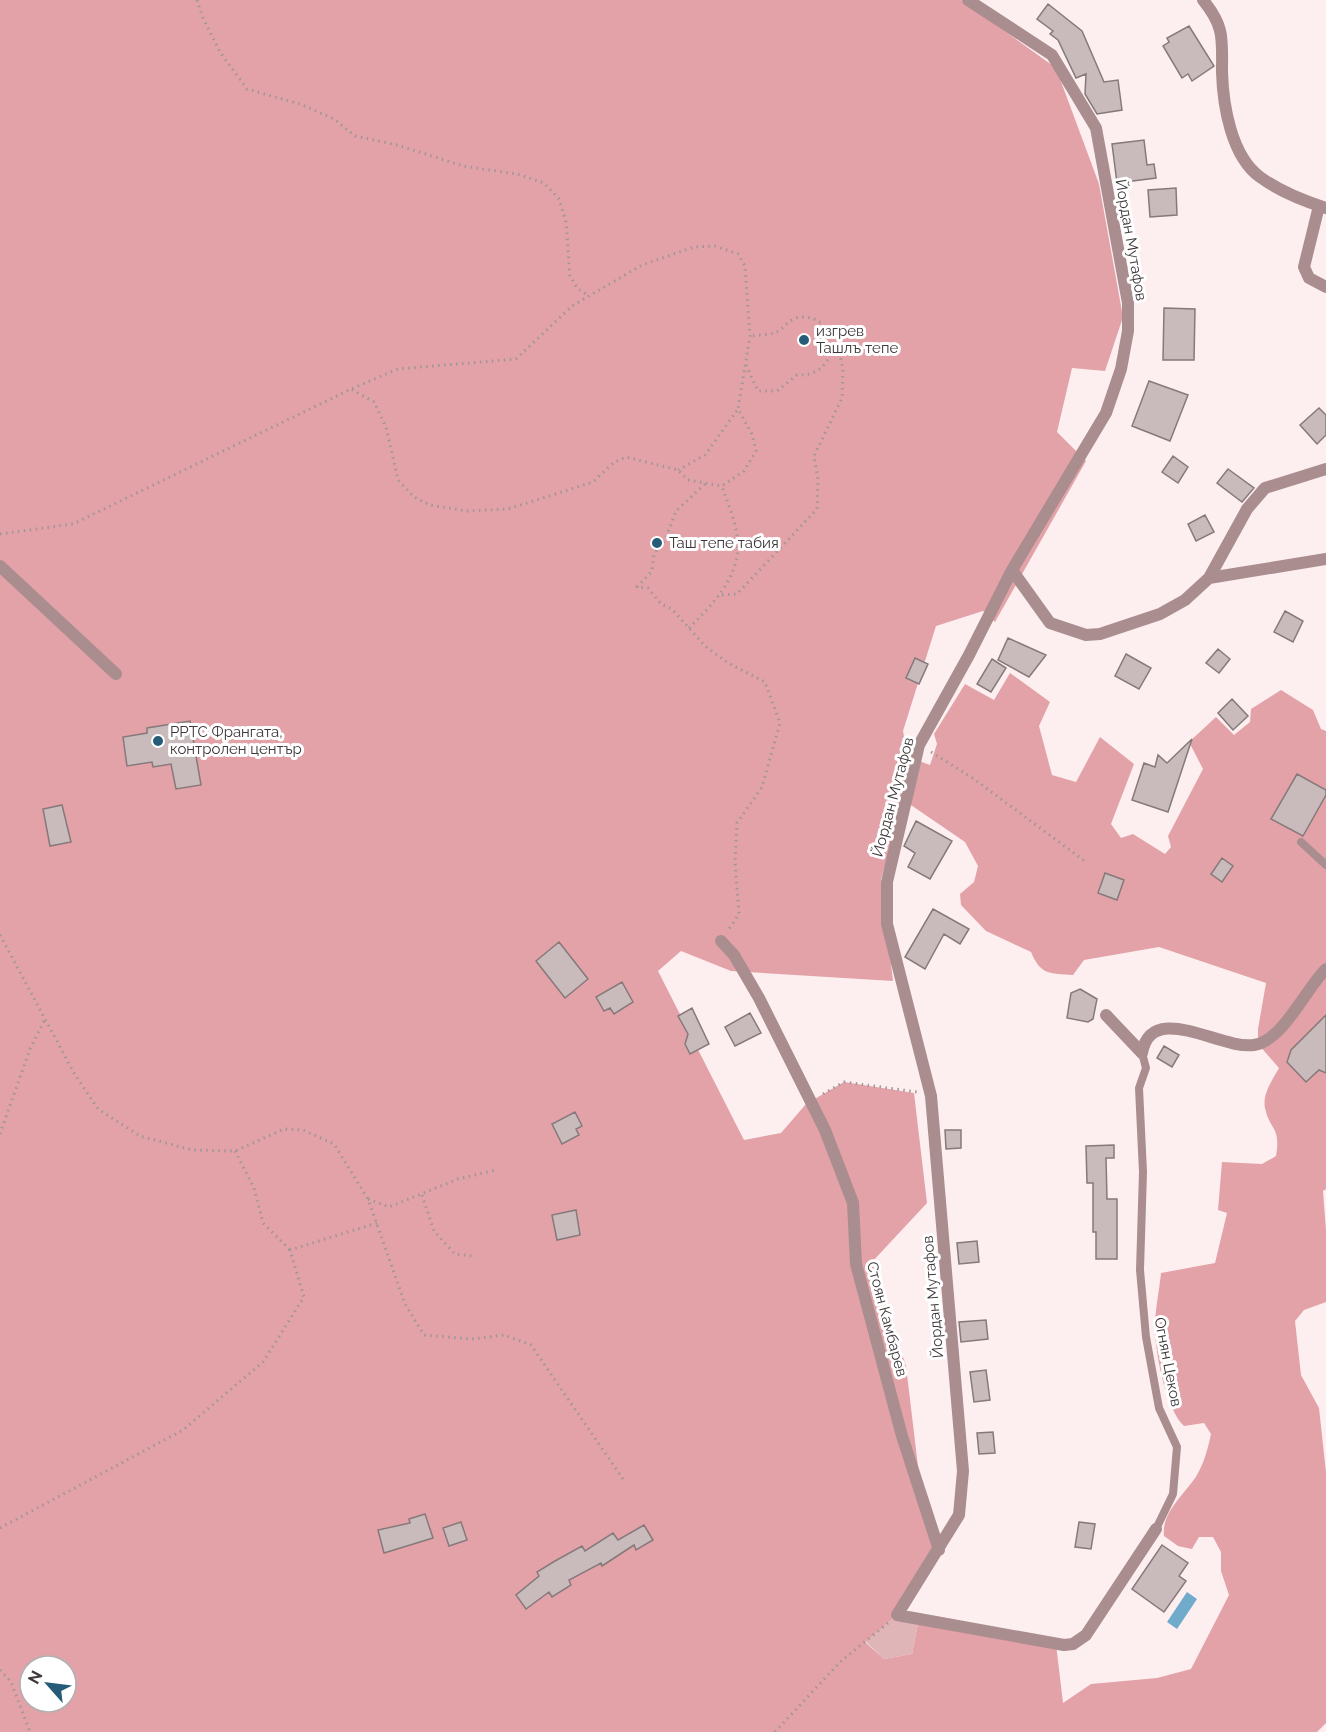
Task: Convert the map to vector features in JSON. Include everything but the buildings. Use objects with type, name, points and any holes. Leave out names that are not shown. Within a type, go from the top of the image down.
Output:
[{"type":"street","name":"Йордан Мутафов","points":[[897,1615],[959,1515],[963,1471],[929,1088],[887,924],[887,882],[919,745],[969,655],[1012,570],[1106,413],[1121,369],[1128,332],[1128,303],[1096,128],[1052,55],[968,0]]},
{"type":"street","points":[[1203,0],[1222,32],[1222,76],[1230,129],[1245,162],[1259,177],[1322,207],[1304,267],[1309,278],[1326,287]]},
{"type":"street","points":[[1012,570],[1050,623],[1086,635],[1121,628],[1160,614],[1185,600],[1209,578],[1247,509],[1265,488],[1326,469]]},
{"type":"street","points":[[1209,578],[1326,560]]},
{"type":"street","points":[[0,566],[116,674]]},
{"type":"street","name":"Стоян Камбарев","points":[[721,941],[734,955],[759,998],[811,1101],[825,1130],[853,1203],[856,1264],[902,1436],[920,1483],[926,1513],[939,1550]]},
{"type":"street","points":[[1142,1053],[1144,1043],[1151,1033],[1161,1028],[1180,1029],[1242,1046],[1258,1044],[1270,1038],[1281,1026],[1326,969]]},
{"type":"street","points":[[1106,1015],[1142,1053]]},
{"type":"street","name":"Огнян Цеков","points":[[897,1615],[1064,1645],[1072,1644],[1086,1635],[1156,1529]]},
{"type":"lane","points":[[1301,842],[1326,865]]},
{"type":"lane","name":"Огнян Цеков","points":[[1142,1053],[1146,1068],[1139,1088],[1143,1172],[1140,1270],[1145,1326],[1159,1408],[1177,1447],[1173,1494],[1156,1529]]},
{"type":"path","points":[[197,0],[202,18],[220,52],[247,89],[300,104],[334,119],[355,136],[397,145],[463,166],[517,174],[544,183],[559,200],[566,222],[570,276],[577,288],[589,296]]},
{"type":"path","points":[[0,534],[73,524],[351,389],[398,369],[516,359],[572,306],[642,265],[694,247],[715,246],[738,254],[745,266],[750,336],[746,364],[738,409],[705,454],[678,470]]},
{"type":"path","points":[[746,364],[758,391],[777,391],[796,375],[815,373],[823,368],[831,352],[827,331],[821,324],[807,317],[791,320],[776,333],[750,336]]},
{"type":"path","points":[[722,595],[737,594],[817,508],[819,479],[814,456],[842,398],[843,369],[840,355],[831,352]]},
{"type":"path","points":[[351,389],[374,402],[386,427],[398,480],[414,497],[430,505],[467,511],[508,509],[593,482],[613,463],[626,457],[678,470],[688,480],[722,486],[744,471],[756,451],[752,434],[738,409]]},
{"type":"path","points":[[705,483],[676,511],[664,540],[654,554],[652,571],[637,587],[648,588],[661,603],[672,609],[705,646],[728,663],[765,682],[780,723],[762,788],[737,823],[735,862],[739,914],[721,941]]},
{"type":"path","points":[[689,628],[722,595],[731,576],[738,537],[722,486]]},
{"type":"path","points":[[919,745],[974,778],[1086,862]]},
{"type":"path","points":[[0,935],[74,1073],[98,1109],[140,1136],[192,1150],[235,1151],[284,1129],[303,1130],[333,1144],[368,1199],[405,1304],[424,1335],[472,1339],[504,1335],[531,1346],[623,1479]]},
{"type":"path","points":[[0,1134],[30,1049],[45,1019]]},
{"type":"path","points":[[811,1101],[844,1082],[914,1093],[929,1088]]},
{"type":"path","points":[[0,1528],[183,1430],[263,1362],[304,1297],[290,1250],[263,1222],[254,1188],[235,1151]]},
{"type":"path","points":[[368,1199],[389,1206],[458,1179],[496,1170]]},
{"type":"path","points":[[421,1194],[434,1231],[447,1243],[454,1254],[473,1256]]},
{"type":"path","points":[[290,1250],[377,1223]]},
{"type":"path","points":[[775,1732],[840,1662],[897,1615]]},
{"type":"path","points":[[0,1670],[11,1682],[30,1732]]},
{"type":"shaded area","points":[[0,0],[961,0],[1056,68],[1099,184],[1123,317],[1105,371],[1072,368],[1057,432],[1086,461],[995,622],[983,611],[936,626],[903,731],[908,757],[930,765],[937,744],[934,734],[965,684],[994,700],[1010,673],[1050,702],[1039,726],[1052,775],[1076,782],[1100,737],[1134,764],[1111,824],[1121,838],[1133,834],[1165,854],[1171,847],[1168,836],[1203,769],[1189,742],[1216,717],[1234,735],[1250,722],[1251,709],[1281,690],[1313,710],[1321,729],[1326,731],[1326,1189],[1323,1191],[1326,1230],[1326,1302],[1304,1310],[1295,1321],[1301,1375],[1319,1408],[1326,1472],[1326,1723],[1317,1732],[0,1732]],"holes":[[[905,801],[965,842],[978,866],[974,882],[960,894],[961,905],[986,931],[1031,952],[1035,960],[1047,972],[1073,975],[1084,960],[1159,947],[1266,983],[1258,1029],[1258,1044],[1279,1068],[1264,1103],[1276,1134],[1276,1156],[1262,1164],[1222,1162],[1218,1210],[1227,1213],[1215,1263],[1161,1273],[1155,1319],[1160,1370],[1172,1408],[1184,1426],[1204,1423],[1211,1434],[1206,1455],[1199,1470],[1166,1519],[1164,1536],[1178,1546],[1192,1549],[1199,1537],[1213,1537],[1221,1552],[1221,1571],[1229,1595],[1191,1669],[1157,1678],[1091,1684],[1063,1703],[1056,1644],[919,1618],[912,1654],[884,1659],[865,1642],[897,1615],[939,1550],[920,1483],[906,1366],[872,1262],[927,1203],[914,1093],[844,1082],[806,1104],[781,1133],[744,1140],[658,971],[681,951],[731,971],[893,981],[881,879]]]},
{"type":"shaded area","points":[[897,1615],[919,1618],[912,1654],[884,1659],[865,1641]]},
{"type":"water","points":[[1187,1592],[1197,1599],[1177,1629],[1167,1622]]},
{"type":"place","name":"изгрев Ташлъ тепе","points":[[804,340]]},
{"type":"place","name":"Таш тепе табия","points":[[657,543]]},
{"type":"place","name":"РРТС Франгата, контролен център","points":[[158,741]]}]
